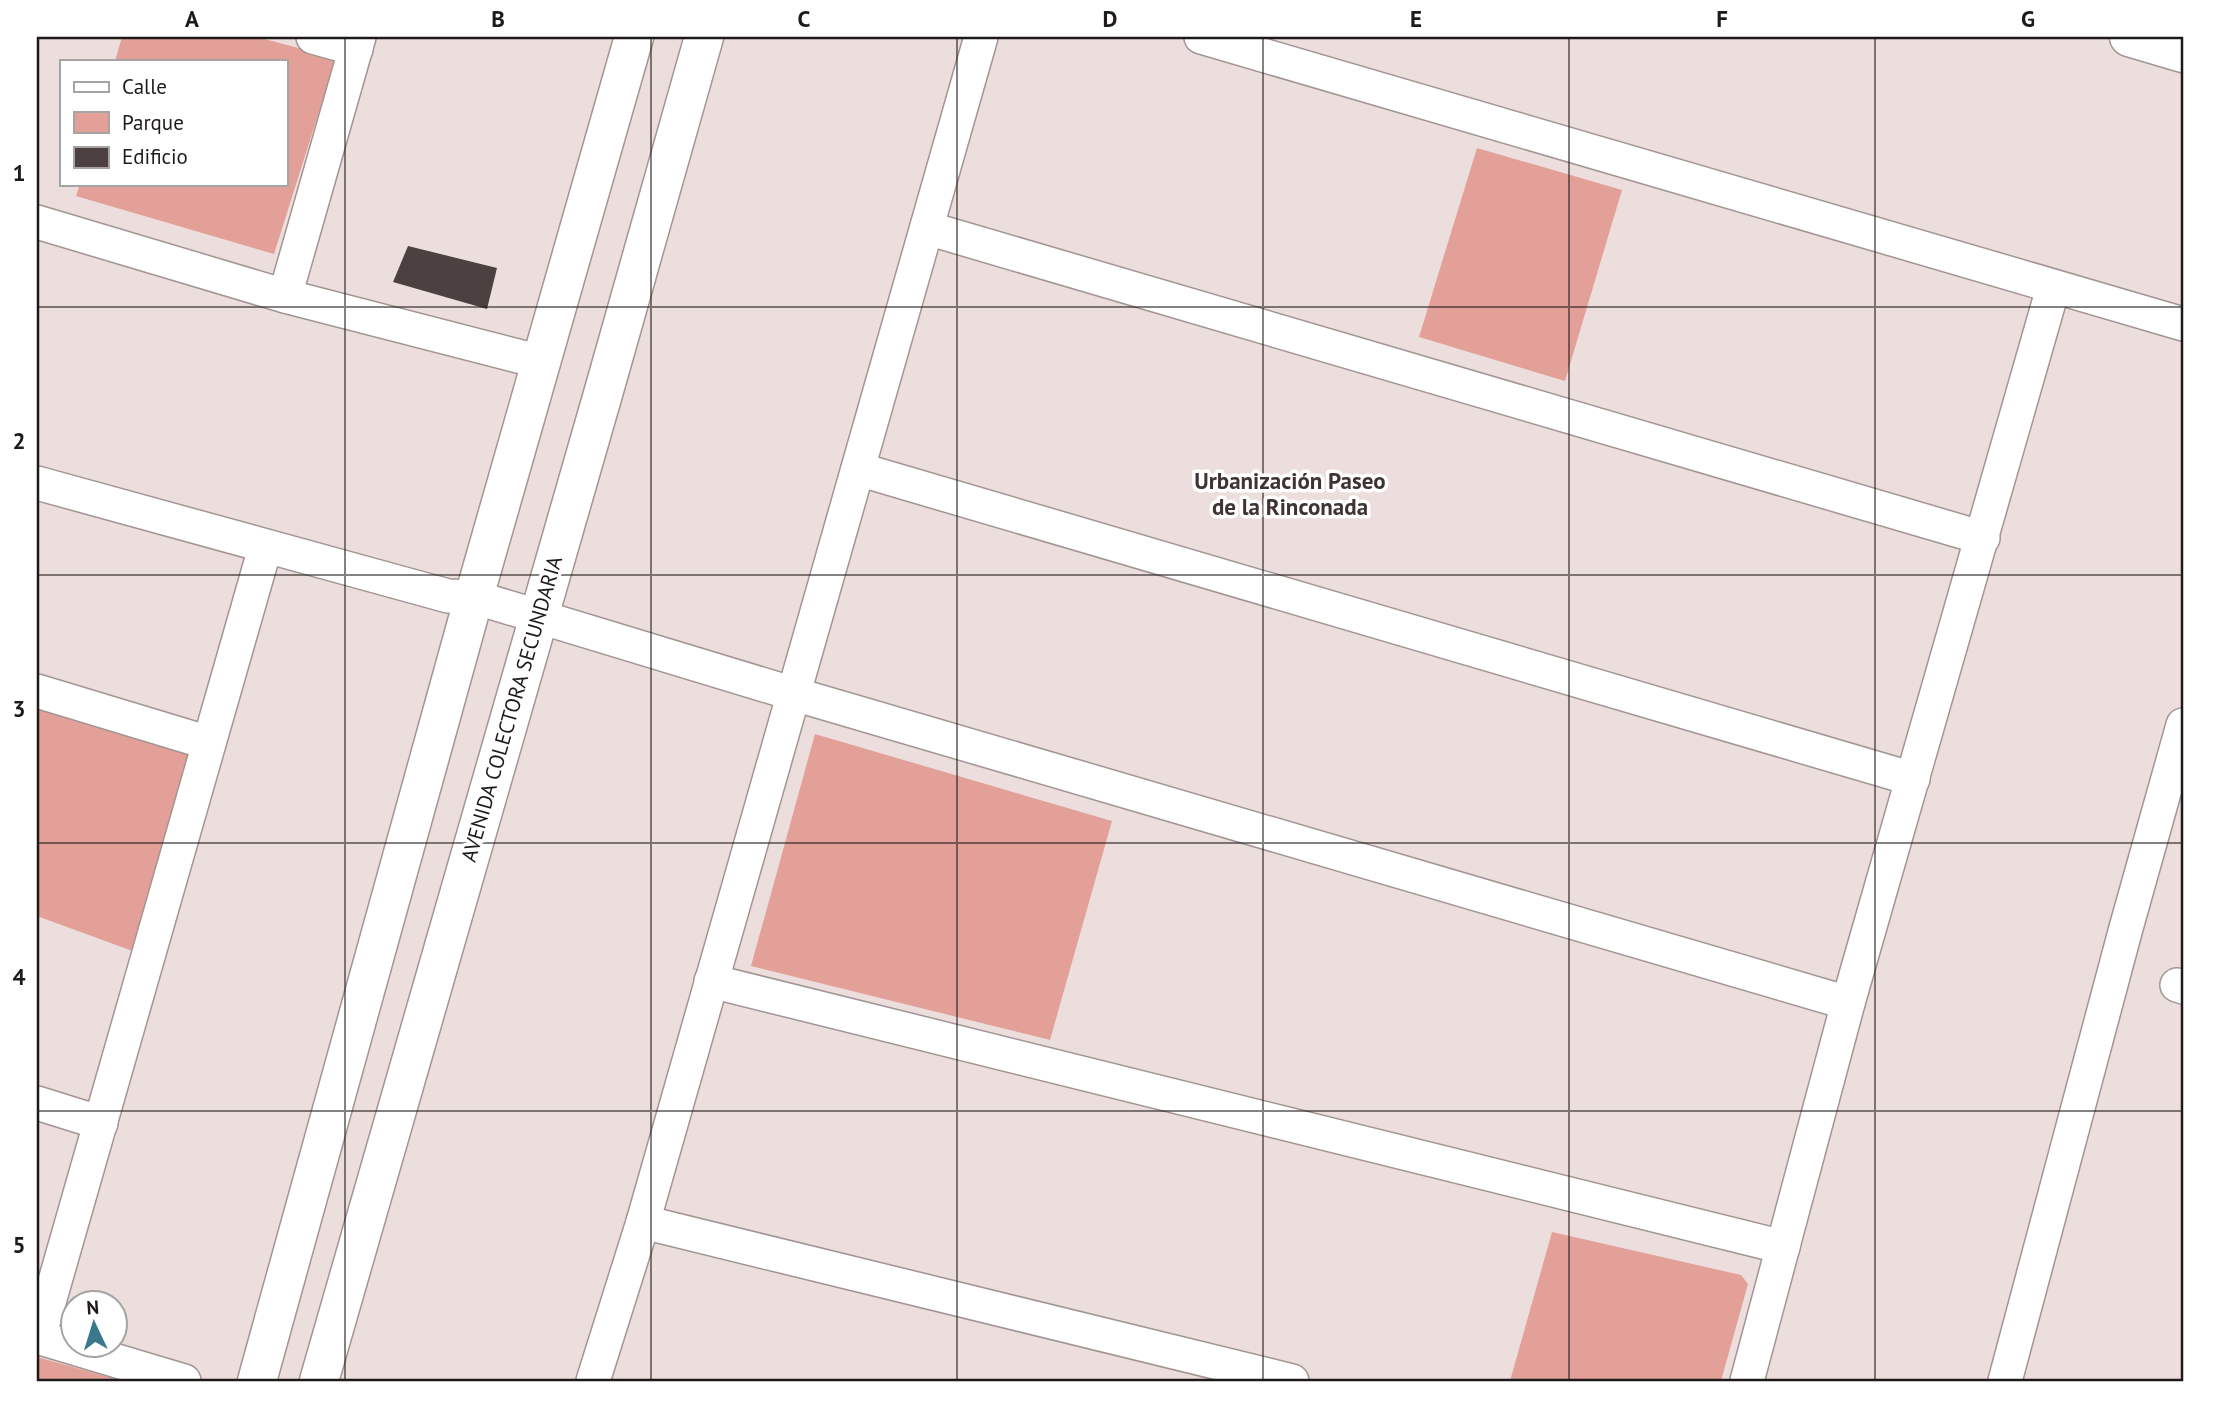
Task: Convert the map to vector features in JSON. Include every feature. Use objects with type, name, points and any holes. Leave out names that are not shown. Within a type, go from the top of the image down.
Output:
[{"type":"street","points":[[285,296],[357,43],[313,37]]},
{"type":"street","points":[[257,1381],[474,597],[634,37]]},
{"type":"street","name":"AVENIDA COLECTORA SECUNDARIA","points":[[319,1381],[704,37]]},
{"type":"street","points":[[593,1381],[643,1222],[981,37]]},
{"type":"street","points":[[1201,37],[2183,324]]},
{"type":"street","points":[[2129,37],[2183,53]]},
{"type":"street","points":[[37,222],[285,296],[541,362]]},
{"type":"street","points":[[927,228],[1983,538]]},
{"type":"street","points":[[1747,1381],[1848,1003],[2053,288]]},
{"type":"street","points":[[858,468],[1913,779]]},
{"type":"street","points":[[37,483],[265,548],[448,596],[474,597],[794,694],[1848,1003]]},
{"type":"street","points":[[184,1381],[38,1337],[265,548]]},
{"type":"street","points":[[37,691],[209,743]]},
{"type":"street","points":[[2005,1381],[2183,725]]},
{"type":"street","points":[[711,981],[1783,1247]]},
{"type":"street","points":[[37,1103],[101,1123]]},
{"type":"street","points":[[643,1222],[1292,1381]]},
{"type":"green space","points":[[122,37],[257,37],[336,58],[274,254],[76,196],[79,186],[287,186],[287,60],[115,60]]},
{"type":"green space","points":[[1477,148],[1622,190],[1565,381],[1419,337]]},
{"type":"green space","points":[[37,701],[196,748],[138,953],[37,916]]},
{"type":"green space","points":[[815,734],[1112,821],[1050,1040],[751,966]]},
{"type":"green space","points":[[1552,1232],[1741,1275],[1748,1284],[1721,1381],[1510,1381]]},
{"type":"green space","points":[[37,1357],[123,1381],[37,1381]]},
{"type":"building","points":[[408,246],[497,268],[487,309],[393,282]]},
{"type":"district","name":"Urbanización Paseo de la Rinconada","points":[[1290,494]]}]
